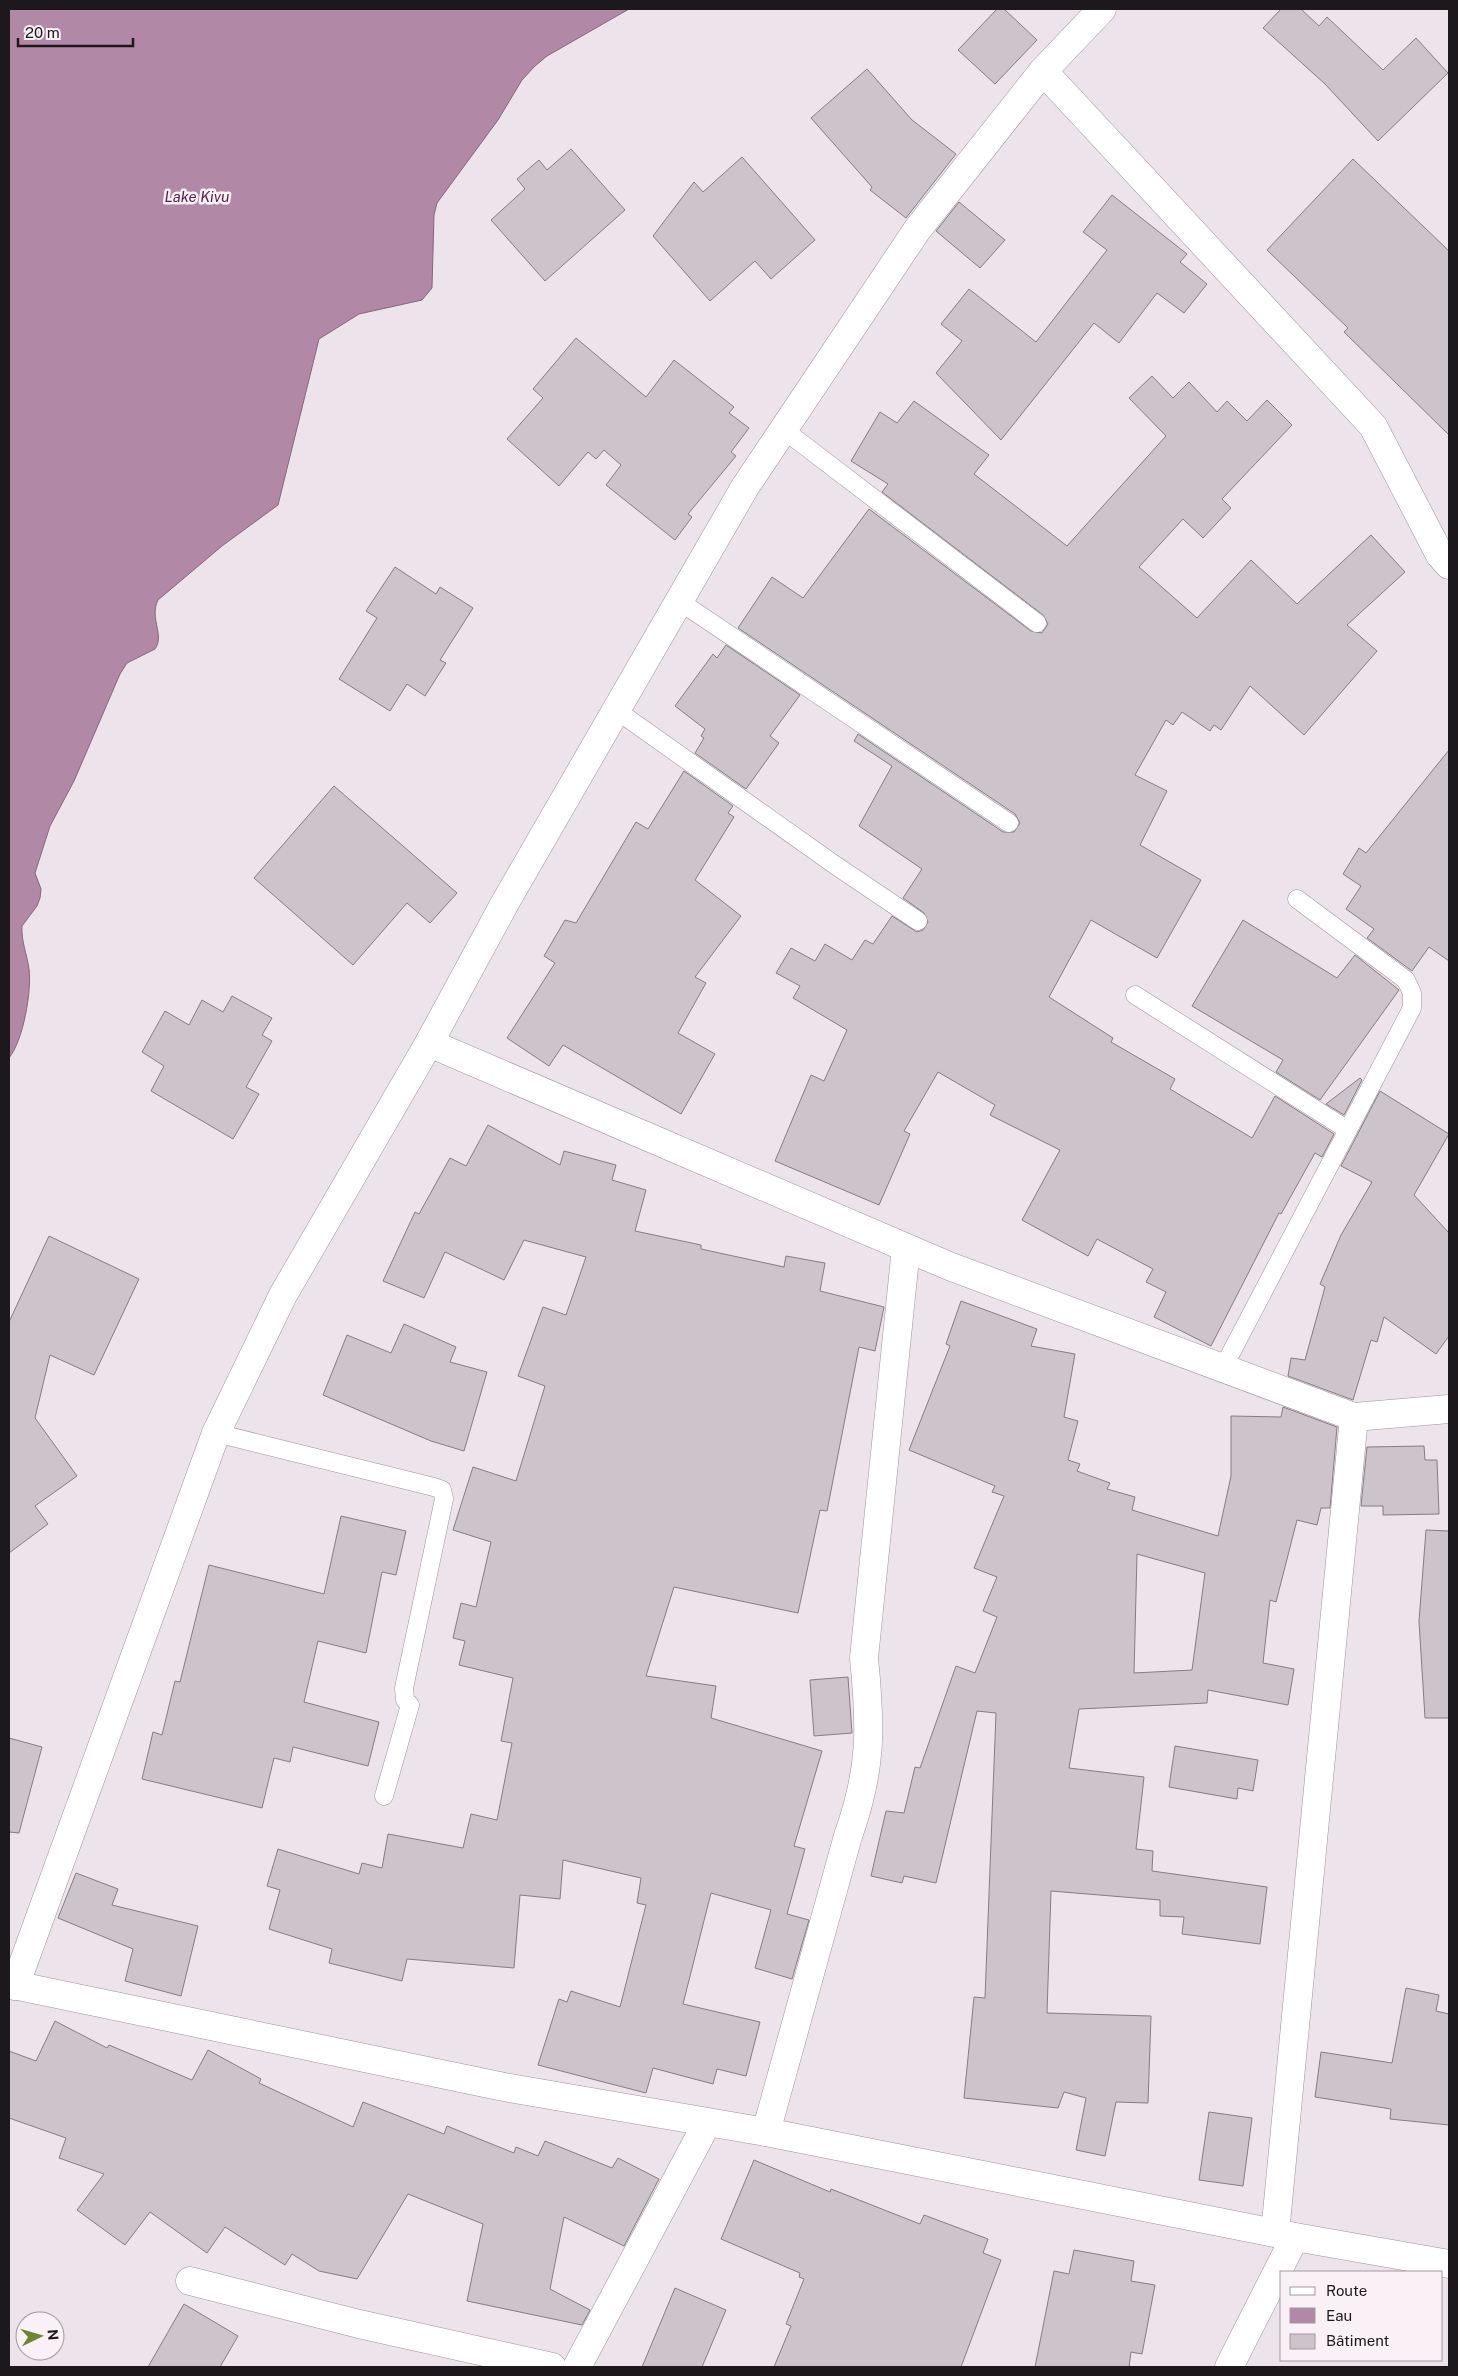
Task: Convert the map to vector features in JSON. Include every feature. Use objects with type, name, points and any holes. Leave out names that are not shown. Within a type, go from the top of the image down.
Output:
[{"type":"street","points":[[1102,9],[1044,71],[917,230],[745,486],[506,901],[429,1043],[282,1295],[216,1433],[12,1985],[504,2087],[766,2132],[1285,2235],[1449,2264]]},
{"type":"street","points":[[1044,71],[1373,426],[1440,555],[1449,564]]},
{"type":"street","points":[[429,1043],[906,1248],[1354,1417],[1449,1409]]},
{"type":"street","points":[[766,2132],[848,1836],[860,1801],[868,1760],[870,1710],[864,1658],[906,1248]]},
{"type":"street","points":[[1229,2367],[1285,2235],[1354,1417]]},
{"type":"street","points":[[577,2367],[707,2123]]},
{"type":"street","points":[[190,2281],[359,2324],[552,2367]]},
{"type":"lane","points":[[784,430],[1037,623]]},
{"type":"lane","points":[[679,601],[1009,823]]},
{"type":"lane","points":[[616,710],[835,865],[918,921]]},
{"type":"lane","points":[[1223,1368],[1412,1008],[1412,992],[1406,980],[1297,899]]},
{"type":"lane","points":[[1135,995],[1348,1130]]},
{"type":"lane","points":[[216,1433],[442,1490],[444,1499],[404,1688],[405,1700],[410,1706],[384,1796]]},
{"type":"water","name":"Lake Kivu","points":[[9,9],[629,9],[547,56],[522,80],[498,120],[437,203],[434,215],[432,288],[422,300],[359,314],[319,339],[278,505],[222,546],[158,600],[155,613],[158,644],[155,649],[127,663],[120,674],[74,781],[50,826],[35,873],[41,889],[40,898],[37,906],[22,926],[30,978],[28,1002],[18,1040],[9,1058]]},
{"type":"building","points":[[997,9],[1004,9],[1037,40],[995,84],[958,50]]},
{"type":"building","points":[[1281,9],[1301,9],[1319,26],[1327,17],[1383,70],[1416,38],[1448,73],[1378,141],[1325,84],[1263,28]]},
{"type":"building","points":[[867,69],[912,120],[956,154],[906,218],[870,190],[872,187],[811,118]]},
{"type":"building","points":[[571,149],[625,210],[545,281],[491,220],[525,189],[517,179],[539,160],[547,170]]},
{"type":"building","points":[[742,157],[815,240],[771,279],[755,261],[710,301],[653,236],[694,182],[703,192]]},
{"type":"building","points":[[1353,159],[1449,251],[1449,435],[1344,332],[1348,328],[1267,250]]},
{"type":"building","points":[[1112,195],[1187,254],[1180,262],[1207,284],[1184,313],[1157,293],[1119,343],[1094,323],[1001,440],[936,373],[962,341],[941,324],[969,289],[1036,342],[1107,250],[1083,232]]},
{"type":"building","points":[[959,202],[1005,240],[980,268],[936,231]]},
{"type":"building","points":[[576,338],[646,397],[674,360],[734,407],[729,413],[749,428],[731,452],[736,456],[688,514],[692,517],[675,540],[606,485],[621,465],[604,450],[596,459],[588,452],[559,486],[507,439],[543,398],[533,389]]},
{"type":"building","points":[[1152,376],[1173,398],[1189,382],[1217,412],[1227,401],[1247,421],[1267,400],[1292,425],[1222,499],[1231,508],[1203,538],[1183,519],[1139,567],[1197,618],[1251,560],[1297,604],[1371,535],[1405,572],[1347,625],[1377,651],[1304,735],[1250,686],[1221,730],[1214,725],[1210,731],[1182,712],[1173,725],[1166,720],[1135,775],[1167,791],[1140,845],[1201,880],[1157,958],[1091,920],[1049,997],[1113,1038],[1111,1042],[1175,1079],[1170,1089],[1252,1138],[1275,1096],[1334,1134],[1322,1157],[1315,1153],[1281,1214],[1279,1213],[1211,1346],[1154,1317],[1166,1292],[1146,1282],[1153,1269],[1097,1239],[1088,1256],[1022,1220],[1060,1150],[990,1115],[995,1105],[938,1072],[904,1131],[910,1134],[879,1205],[775,1161],[811,1075],[824,1081],[847,1030],[793,998],[800,986],[776,973],[791,948],[815,961],[825,944],[852,960],[865,940],[873,944],[892,916],[917,932],[923,930],[928,922],[924,913],[903,898],[922,869],[859,826],[892,766],[854,741],[858,734],[1003,832],[1014,832],[1020,823],[1015,814],[738,628],[772,577],[803,598],[869,509],[1031,631],[1042,633],[1048,624],[1043,615],[882,492],[888,484],[851,461],[880,412],[897,423],[914,401],[989,455],[974,474],[1067,546],[1166,436],[1129,398]]},
{"type":"building","points":[[395,567],[436,594],[440,587],[473,608],[440,660],[446,663],[425,696],[407,684],[390,711],[339,679],[377,618],[366,611]]},
{"type":"building","points":[[726,645],[800,695],[770,736],[779,743],[746,789],[695,753],[704,738],[701,736],[705,729],[675,706],[713,654],[717,658]]},
{"type":"building","points":[[1449,750],[1449,961],[1429,947],[1412,971],[1367,938],[1374,929],[1346,909],[1361,886],[1343,874],[1359,848],[1366,853]]},
{"type":"building","points":[[684,771],[733,806],[728,813],[734,817],[695,880],[741,916],[695,977],[706,983],[678,1033],[715,1054],[681,1114],[563,1045],[549,1066],[507,1038],[555,963],[544,956],[565,920],[576,923],[636,822],[648,829]]},
{"type":"building","points":[[334,786],[457,893],[430,923],[407,903],[353,965],[254,878]]},
{"type":"building","points":[[1243,920],[1337,978],[1355,955],[1399,990],[1320,1100],[1276,1072],[1283,1060],[1192,1006]]},
{"type":"building","points":[[232,996],[272,1018],[262,1035],[272,1041],[246,1087],[259,1094],[233,1139],[151,1091],[164,1066],[142,1052],[165,1011],[189,1025],[202,1000],[223,1012]]},
{"type":"building","points":[[1360,1078],[1362,1080],[1344,1115],[1326,1104]]},
{"type":"building","points":[[1380,1091],[1449,1134],[1414,1195],[1449,1233],[1449,1336],[1436,1354],[1384,1317],[1377,1342],[1371,1340],[1353,1400],[1288,1376],[1291,1358],[1305,1360],[1325,1287],[1320,1284],[1341,1235],[1372,1182],[1341,1166]]},
{"type":"building","points":[[488,1125],[560,1165],[564,1151],[616,1165],[612,1180],[646,1190],[635,1231],[701,1245],[701,1249],[784,1267],[786,1256],[825,1263],[820,1291],[884,1307],[875,1351],[859,1347],[827,1511],[820,1510],[798,1613],[674,1587],[646,1676],[716,1686],[711,1718],[822,1751],[794,1846],[805,1849],[787,1914],[809,1920],[792,1979],[755,1968],[771,1910],[711,1893],[683,2004],[760,2022],[746,2076],[717,2069],[713,2084],[653,2068],[646,2093],[538,2065],[559,1999],[567,2002],[571,1991],[620,2007],[646,1905],[637,1903],[641,1878],[563,1860],[560,1899],[520,1895],[514,1968],[407,1959],[402,1981],[329,1963],[332,1949],[269,1929],[280,1890],[267,1886],[278,1849],[359,1874],[362,1863],[382,1868],[388,1834],[463,1848],[471,1814],[497,1820],[512,1743],[501,1741],[513,1678],[459,1665],[465,1641],[453,1638],[461,1603],[476,1607],[491,1542],[453,1530],[473,1467],[516,1481],[545,1386],[518,1376],[543,1307],[566,1315],[586,1257],[524,1240],[504,1280],[445,1252],[424,1298],[383,1281],[415,1212],[419,1214],[450,1158],[466,1166]]},
{"type":"building","points":[[49,1236],[139,1279],[94,1375],[50,1355],[35,1418],[77,1476],[35,1506],[48,1524],[9,1553],[9,1322]]},
{"type":"building","points":[[961,1301],[1037,1329],[1031,1346],[1075,1354],[1064,1417],[1078,1421],[1068,1460],[1080,1464],[1077,1471],[1110,1483],[1107,1489],[1135,1497],[1132,1510],[1218,1536],[1231,1476],[1231,1416],[1281,1417],[1283,1407],[1337,1427],[1330,1508],[1321,1508],[1317,1525],[1297,1520],[1276,1602],[1270,1600],[1263,1663],[1294,1669],[1288,1705],[1208,1690],[1207,1703],[1079,1709],[1069,1768],[1144,1777],[1136,1849],[1153,1851],[1152,1871],[1267,1887],[1260,1944],[1182,1934],[1184,1917],[1160,1916],[1160,1900],[1051,1891],[1047,2013],[1151,2016],[1148,2103],[1116,2102],[1105,2156],[1076,2150],[1086,2098],[1064,2092],[1058,2108],[964,2098],[974,1997],[985,1998],[996,1713],[977,1711],[936,1883],[904,1876],[902,1883],[871,1876],[886,1811],[904,1813],[915,1767],[920,1768],[956,1666],[975,1673],[997,1617],[983,1611],[997,1577],[974,1568],[1004,1496],[992,1492],[995,1486],[909,1450],[950,1346],[946,1344]],"holes":[[[1137,1554],[1205,1573],[1192,1670],[1134,1673]]]},
{"type":"building","points":[[404,1324],[456,1347],[450,1362],[487,1372],[464,1451],[431,1441],[323,1395],[347,1335],[391,1353]]},
{"type":"building","points":[[1424,1446],[1425,1460],[1437,1460],[1439,1514],[1383,1515],[1383,1506],[1361,1506],[1367,1447]]},
{"type":"building","points":[[341,1516],[406,1531],[396,1575],[382,1572],[366,1653],[318,1641],[304,1702],[379,1722],[368,1766],[293,1747],[290,1762],[274,1758],[262,1808],[142,1779],[153,1732],[162,1735],[175,1681],[180,1682],[209,1565],[324,1594]]},
{"type":"building","points":[[1426,1530],[1449,1531],[1449,1718],[1425,1718],[1419,1621]]},
{"type":"building","points":[[848,1677],[852,1733],[814,1736],[810,1680]]},
{"type":"building","points":[[9,1738],[42,1747],[19,1833],[9,1832]]},
{"type":"building","points":[[1175,1746],[1258,1760],[1253,1791],[1238,1788],[1237,1799],[1169,1787]]},
{"type":"building","points":[[76,1873],[118,1889],[112,1905],[198,1926],[181,1996],[125,1981],[133,1949],[58,1918]]},
{"type":"building","points":[[1406,1988],[1439,1995],[1436,2011],[1449,2014],[1449,2125],[1390,2119],[1391,2109],[1315,2097],[1321,2052],[1392,2063]]},
{"type":"building","points":[[55,2021],[107,2048],[109,2045],[192,2080],[208,2050],[261,2079],[259,2083],[353,2127],[363,2102],[444,2134],[447,2126],[514,2153],[516,2147],[538,2156],[545,2141],[612,2168],[618,2158],[659,2179],[624,2246],[564,2217],[550,2289],[590,2310],[582,2325],[467,2301],[483,2224],[408,2194],[357,2279],[319,2271],[292,2254],[285,2265],[225,2227],[207,2253],[150,2212],[125,2245],[77,2210],[104,2174],[59,2158],[66,2138],[9,2118],[9,2051],[36,2061]]},
{"type":"building","points":[[1209,2112],[1252,2118],[1243,2186],[1199,2180]]},
{"type":"building","points":[[754,2160],[830,2192],[831,2189],[920,2224],[924,2215],[988,2239],[983,2253],[1001,2260],[961,2367],[774,2367],[791,2326],[786,2324],[804,2279],[799,2277],[800,2273],[721,2239]]},
{"type":"building","points":[[1074,2250],[1134,2261],[1131,2281],[1155,2285],[1142,2354],[1131,2352],[1129,2367],[1035,2367],[1054,2271],[1069,2274]]},
{"type":"building","points":[[675,2288],[726,2310],[702,2367],[642,2367]]},
{"type":"building","points":[[184,2304],[238,2336],[220,2367],[148,2367]]}]
